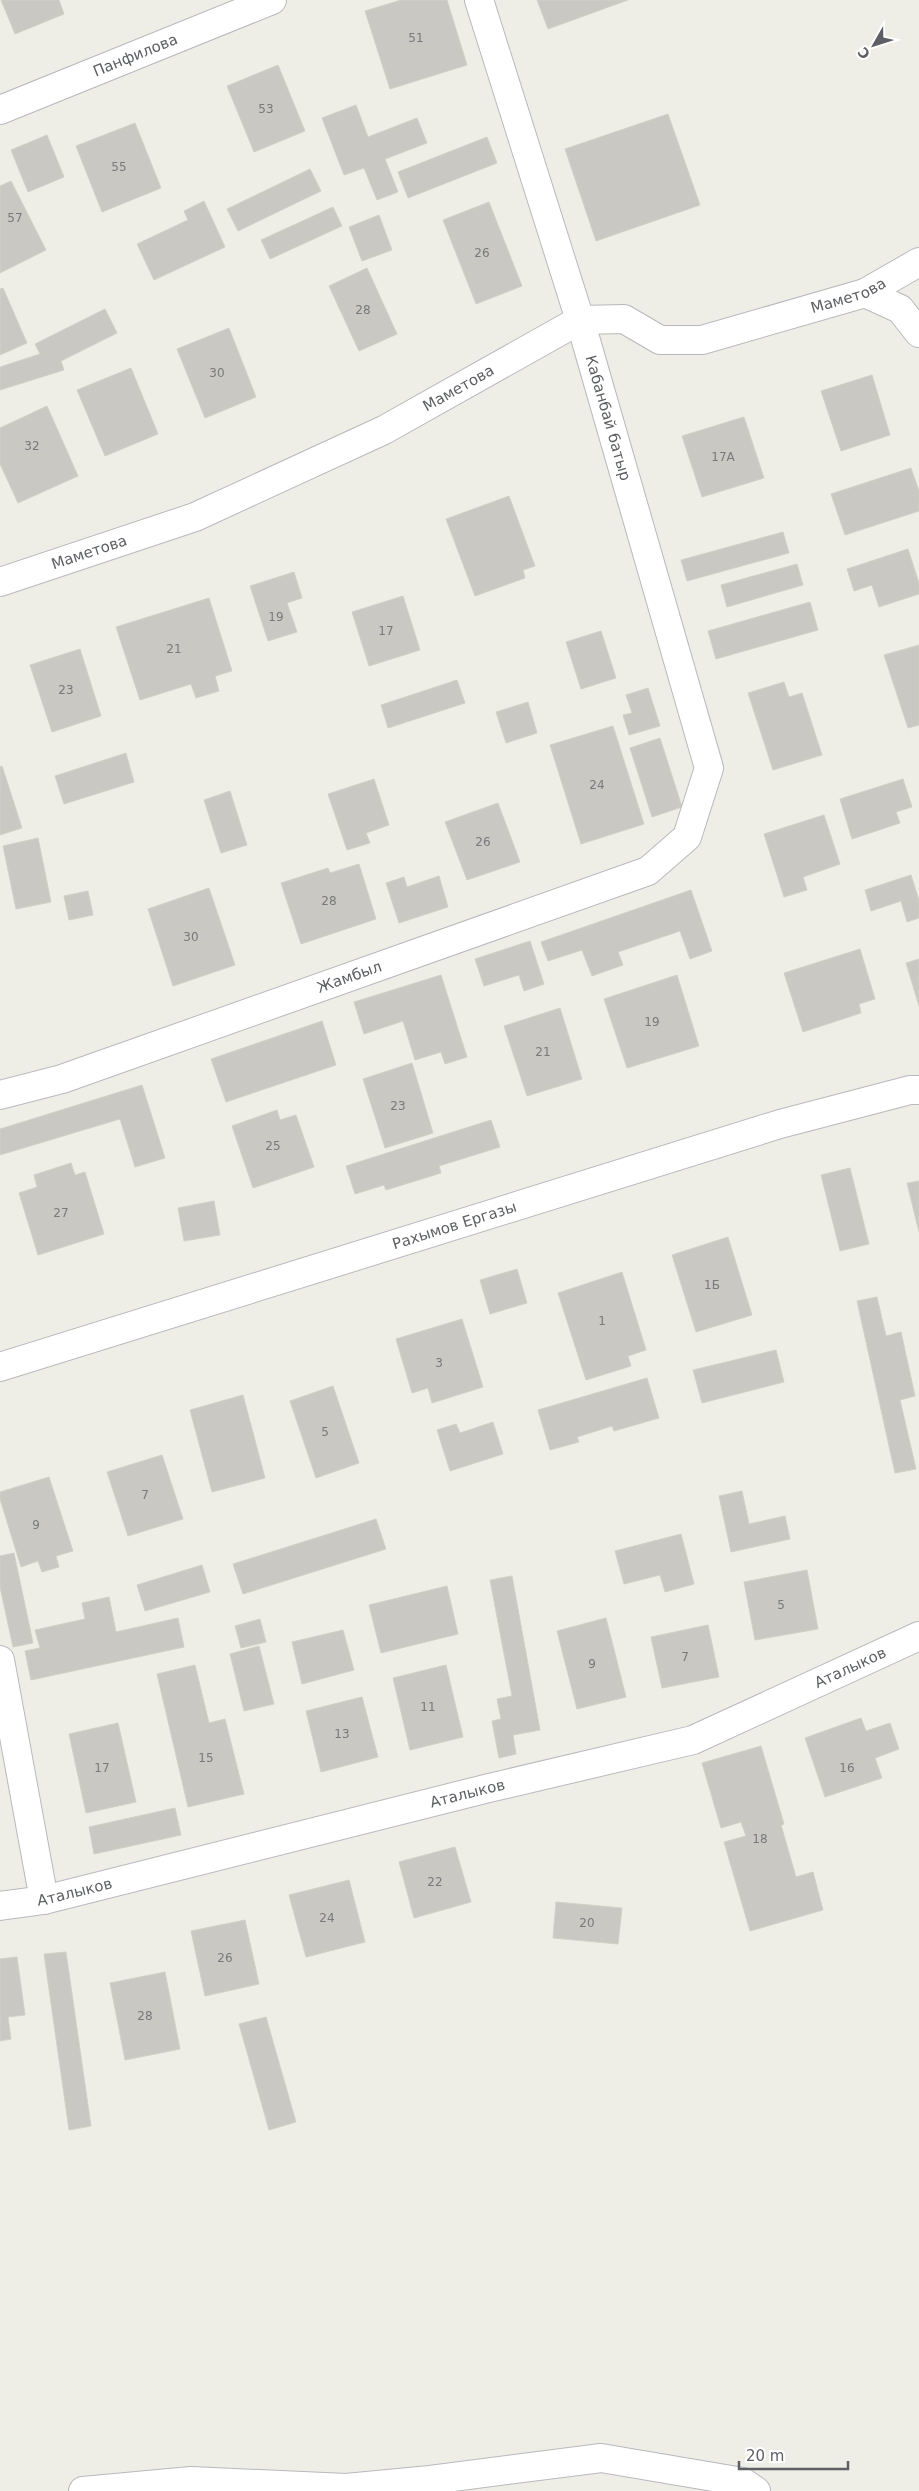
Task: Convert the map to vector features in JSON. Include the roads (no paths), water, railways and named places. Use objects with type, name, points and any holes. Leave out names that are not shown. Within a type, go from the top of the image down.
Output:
[{"type":"street","name":"Панфилова","points":[[0,110],[272,0]]},
{"type":"street","name":"Кабанбай батыр","points":[[479,0],[580,320],[709,768],[687,837]]},
{"type":"street","name":"Маметова","points":[[0,582],[196,517],[384,430],[580,320],[624,319],[660,340],[702,340],[865,293],[919,262]]},
{"type":"street","points":[[865,293],[900,309],[919,333]]},
{"type":"street","name":"Жамбыл","points":[[0,1095],[62,1079],[648,871],[687,837]]},
{"type":"street","name":"Рахымов Ергазы","points":[[0,1367],[780,1124],[915,1090]]},
{"type":"street","name":"Аталыков","points":[[0,1906],[44,1900],[479,1790],[693,1740],[919,1636]]},
{"type":"street","points":[[0,1660],[44,1900]]},
{"type":"street","points":[[83,2491],[191,2481],[346,2488],[430,2480],[601,2458],[743,2482],[756,2491]]}]
